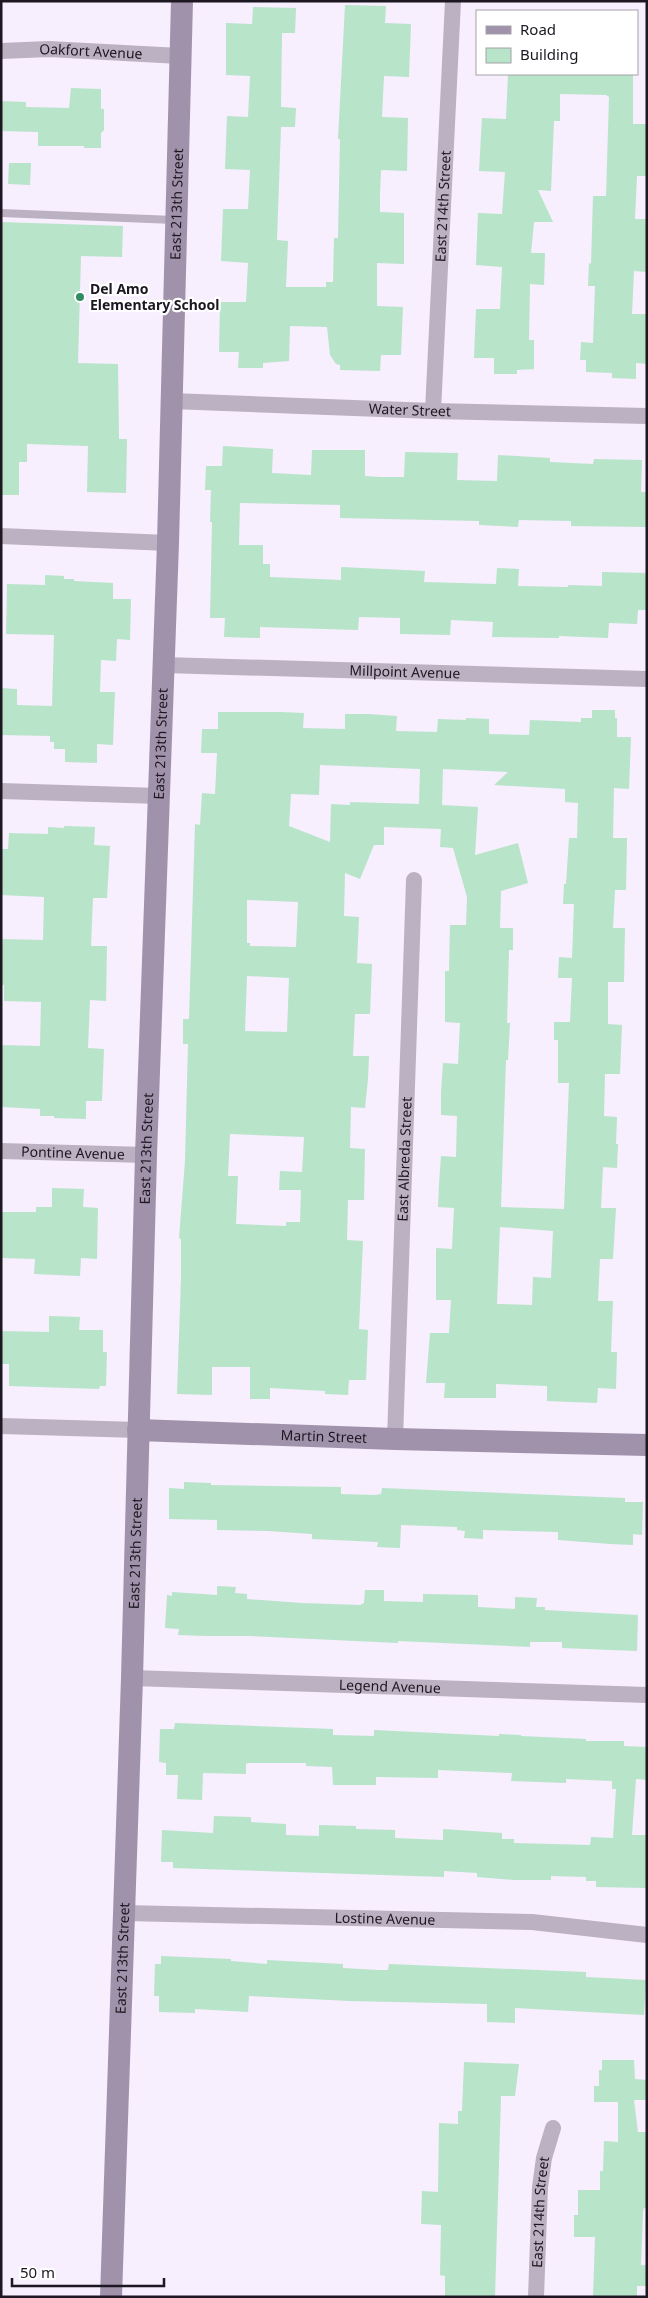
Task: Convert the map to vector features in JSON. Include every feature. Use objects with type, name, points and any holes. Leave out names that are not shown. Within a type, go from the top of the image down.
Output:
[{"type":"street","name":"East 213th Street","points":[[111,2297],[132,1678],[146,1155],[178,220],[182,1]]},
{"type":"street","name":"East 214th Street","points":[[433,412],[453,1]]},
{"type":"street","name":"Oakfort Avenue","points":[[1,51],[49,50],[180,56]]},
{"type":"street","name":"Water Street","points":[[172,401],[433,412],[647,416]]},
{"type":"street","points":[[1,536],[168,543]]},
{"type":"street","name":"Millpoint Avenue","points":[[164,665],[647,679]]},
{"type":"street","points":[[1,791],[159,796]]},
{"type":"street","name":"East Albreda Street","points":[[395,1439],[414,880]]},
{"type":"street","name":"Pontine Avenue","points":[[1,1151],[146,1155]]},
{"type":"street","name":"Martin Street","points":[[1,1426],[647,1445]]},
{"type":"street","name":"Legend Avenue","points":[[132,1678],[647,1696]]},
{"type":"street","name":"Lostine Avenue","points":[[124,1913],[532,1922],[647,1935]]},
{"type":"street","name":"East 214th Street","points":[[536,2297],[540,2186],[544,2158],[553,2128]]},
{"type":"lane","points":[[1,213],[178,220]]},
{"type":"building","points":[[345,5],[386,6],[385,23],[411,24],[409,77],[384,76],[382,117],[408,118],[407,171],[381,170],[380,195],[380,212],[404,213],[404,264],[377,263],[377,306],[403,307],[401,355],[381,355],[380,371],[340,370],[340,365],[336,364],[330,355],[327,327],[290,326],[289,361],[263,363],[263,368],[238,368],[239,352],[219,352],[220,302],[246,302],[248,263],[221,261],[223,209],[248,209],[250,170],[225,169],[227,116],[248,117],[250,76],[226,75],[226,23],[252,24],[253,7],[296,8],[295,33],[282,33],[281,107],[296,108],[295,127],[281,127],[277,240],[288,241],[286,287],[326,287],[326,282],[333,282],[334,238],[338,238],[340,139],[338,139]]},
{"type":"building","points":[[508,75],[633,75],[633,124],[647,124],[647,176],[637,176],[635,219],[647,219],[647,272],[634,271],[632,314],[647,314],[647,364],[636,363],[636,379],[612,378],[612,373],[586,372],[586,360],[580,360],[581,342],[593,343],[595,286],[588,286],[589,263],[591,264],[593,196],[606,196],[609,97],[606,95],[560,94],[560,121],[554,121],[551,191],[538,190],[553,222],[534,222],[531,253],[545,253],[544,285],[530,284],[529,340],[534,340],[534,369],[517,370],[517,374],[494,374],[494,358],[474,358],[476,309],[500,309],[502,267],[476,265],[478,213],[502,214],[505,172],[479,171],[482,118],[506,119]]},
{"type":"building","points":[[71,88],[101,89],[101,109],[104,109],[104,130],[101,133],[101,148],[38,146],[38,132],[1,131],[1,101],[26,102],[26,107],[69,108]]},
{"type":"building","points":[[9,163],[31,163],[30,185],[8,184]]},
{"type":"building","points":[[1,222],[123,226],[122,257],[81,256],[78,363],[118,364],[119,439],[127,439],[126,493],[87,492],[88,446],[27,444],[27,462],[19,462],[19,495],[1,495]]},
{"type":"building","points":[[223,446],[273,449],[272,473],[311,475],[312,450],[365,450],[365,476],[380,477],[404,477],[405,452],[458,453],[457,480],[497,481],[498,455],[550,458],[550,462],[593,464],[594,459],[642,460],[641,492],[647,492],[647,527],[571,526],[571,521],[519,520],[518,527],[479,525],[479,521],[340,518],[340,505],[240,503],[239,545],[263,545],[263,564],[270,564],[270,577],[341,580],[341,567],[425,571],[424,582],[496,584],[497,568],[519,569],[518,586],[568,587],[568,585],[602,586],[602,572],[647,573],[647,610],[638,610],[637,624],[609,623],[608,638],[559,636],[559,638],[492,637],[493,622],[451,620],[450,635],[400,634],[400,618],[359,617],[358,630],[260,627],[260,638],[224,637],[225,618],[210,618],[211,490],[205,490],[206,466],[222,466]]},
{"type":"building","points":[[45,575],[64,576],[64,579],[74,579],[74,581],[113,583],[113,599],[131,599],[130,640],[117,639],[116,661],[101,660],[100,692],[115,692],[113,745],[97,744],[97,763],[65,762],[65,749],[54,749],[54,742],[50,742],[50,736],[1,735],[1,688],[17,689],[17,705],[52,706],[54,635],[6,634],[7,584],[45,585]]},
{"type":"building","points":[[592,710],[615,710],[617,737],[631,737],[629,789],[614,788],[613,838],[627,838],[626,890],[615,890],[613,928],[625,928],[624,982],[608,982],[608,1024],[622,1025],[620,1074],[605,1074],[604,1116],[617,1117],[616,1144],[618,1144],[617,1168],[603,1167],[601,1208],[616,1208],[613,1259],[600,1259],[598,1301],[613,1301],[611,1352],[617,1352],[616,1389],[598,1388],[597,1403],[547,1401],[547,1386],[496,1384],[496,1398],[444,1398],[445,1383],[426,1383],[430,1333],[449,1333],[451,1300],[436,1300],[436,1248],[452,1249],[454,1208],[438,1207],[441,1156],[456,1157],[457,1116],[441,1115],[441,1092],[443,1063],[458,1064],[460,1023],[445,1022],[445,971],[449,971],[450,925],[466,925],[467,897],[453,848],[440,847],[441,829],[384,827],[384,845],[374,845],[360,879],[345,873],[344,916],[359,917],[357,963],[372,964],[370,1014],[355,1014],[353,1056],[369,1056],[365,1108],[351,1107],[350,1148],[365,1149],[364,1200],[348,1200],[347,1240],[363,1241],[359,1329],[368,1330],[366,1380],[349,1380],[348,1395],[325,1394],[325,1391],[270,1388],[270,1399],[250,1399],[250,1367],[212,1367],[212,1395],[177,1394],[181,1278],[181,1239],[179,1238],[185,1161],[188,1044],[183,1044],[183,1019],[189,1019],[195,824],[200,825],[202,793],[215,794],[217,753],[201,753],[202,729],[218,729],[218,712],[304,713],[303,728],[345,729],[345,714],[397,716],[396,731],[437,732],[438,719],[489,719],[489,734],[529,735],[530,720],[581,722],[581,718],[592,718]],"holes":[[[320,765],[420,769],[419,804],[350,802],[350,805],[331,804],[330,842],[289,826],[291,794],[319,795]],[[443,769],[508,772],[494,785],[565,789],[565,802],[578,803],[577,838],[569,838],[563,904],[574,904],[572,958],[559,957],[558,978],[572,978],[570,1022],[554,1022],[554,1040],[558,1040],[558,1083],[569,1083],[564,1209],[501,1207],[506,1060],[508,1060],[510,1023],[507,1023],[509,950],[513,950],[513,928],[500,928],[501,891],[528,883],[518,843],[475,855],[478,807],[442,805]],[[247,900],[298,902],[296,947],[250,946],[250,943],[247,943]],[[247,976],[289,978],[287,1032],[245,1031]],[[230,1134],[304,1137],[302,1172],[280,1171],[279,1190],[301,1190],[300,1222],[286,1222],[286,1226],[236,1224],[238,1176],[228,1176]],[[500,1227],[553,1231],[551,1278],[533,1277],[532,1305],[497,1304]]]},
{"type":"building","points":[[64,826],[95,827],[94,845],[110,846],[107,898],[93,898],[91,946],[107,946],[106,1001],[90,1000],[88,1048],[104,1049],[102,1101],[86,1101],[86,1119],[54,1118],[54,1116],[40,1116],[40,1109],[1,1107],[1,1045],[40,1046],[41,1002],[4,1001],[4,985],[1,985],[1,939],[43,940],[44,897],[1,895],[1,849],[8,849],[9,833],[48,834],[48,827],[64,828]]},
{"type":"building","points":[[52,1188],[84,1189],[83,1207],[98,1208],[97,1259],[81,1258],[80,1276],[34,1274],[35,1259],[1,1258],[1,1212],[36,1212],[36,1207],[52,1207]]},
{"type":"building","points":[[49,1316],[80,1317],[79,1330],[103,1330],[103,1352],[107,1352],[106,1386],[100,1386],[99,1389],[9,1386],[9,1364],[1,1364],[1,1331],[49,1332]]},
{"type":"building","points":[[184,1482],[211,1483],[211,1485],[341,1487],[341,1494],[375,1495],[381,1494],[382,1488],[625,1498],[625,1502],[643,1502],[642,1535],[633,1534],[633,1545],[558,1540],[558,1532],[483,1530],[483,1539],[464,1538],[465,1531],[457,1530],[457,1527],[401,1525],[400,1548],[377,1547],[378,1542],[312,1539],[312,1534],[217,1530],[217,1520],[169,1519],[169,1488],[184,1489]]},
{"type":"building","points":[[217,1586],[236,1587],[235,1593],[247,1594],[247,1599],[302,1603],[360,1605],[364,1603],[365,1590],[384,1590],[384,1601],[423,1602],[423,1594],[478,1595],[478,1607],[515,1609],[515,1597],[537,1598],[536,1607],[545,1607],[545,1610],[638,1615],[637,1651],[562,1648],[562,1642],[530,1642],[530,1647],[178,1635],[179,1629],[165,1628],[167,1595],[172,1596],[172,1592],[217,1595]]},
{"type":"building","points":[[175,1723],[333,1729],[333,1735],[374,1736],[374,1730],[499,1736],[499,1734],[521,1735],[586,1739],[586,1741],[624,1741],[624,1746],[647,1747],[647,1780],[636,1779],[632,1835],[647,1835],[647,1888],[596,1887],[596,1881],[586,1881],[586,1877],[551,1876],[551,1880],[513,1880],[477,1877],[477,1873],[444,1871],[444,1877],[173,1868],[173,1862],[161,1862],[162,1830],[213,1833],[214,1816],[251,1817],[251,1822],[286,1824],[286,1835],[319,1836],[319,1825],[356,1826],[356,1829],[395,1830],[395,1838],[443,1840],[443,1829],[502,1833],[502,1839],[514,1839],[514,1843],[590,1845],[591,1837],[613,1838],[616,1789],[612,1789],[612,1781],[566,1779],[566,1783],[511,1781],[512,1773],[438,1770],[438,1778],[376,1777],[376,1785],[333,1785],[332,1767],[306,1766],[306,1763],[248,1763],[246,1764],[246,1774],[203,1773],[202,1800],[177,1799],[178,1775],[166,1775],[166,1763],[159,1762],[160,1729],[174,1729]]},
{"type":"building","points":[[161,1956],[231,1959],[231,1961],[267,1964],[267,1960],[343,1964],[343,1968],[378,1970],[388,1970],[389,1964],[586,1972],[586,1977],[646,1980],[644,2015],[515,2008],[515,2023],[487,2022],[487,2004],[349,2001],[249,1996],[248,2012],[195,2009],[195,2013],[159,2012],[159,1996],[154,1996],[155,1964],[161,1964]]},
{"type":"building","points":[[602,2060],[634,2060],[635,2079],[647,2080],[647,2100],[634,2100],[638,2132],[647,2132],[647,2208],[644,2208],[643,2212],[641,2265],[647,2265],[647,2286],[637,2286],[637,2297],[593,2297],[595,2237],[574,2237],[574,2215],[578,2215],[578,2190],[600,2190],[600,2171],[603,2171],[604,2141],[618,2142],[618,2102],[594,2102],[594,2086],[599,2086],[599,2070],[602,2070]]},
{"type":"building","points":[[464,2062],[519,2064],[515,2096],[501,2096],[495,2297],[445,2297],[445,2276],[440,2275],[441,2225],[421,2224],[422,2191],[438,2192],[439,2123],[458,2124],[458,2111],[462,2111]]},
{"type":"place","name":"Del Amo Elementary School","points":[[80,297]]}]
